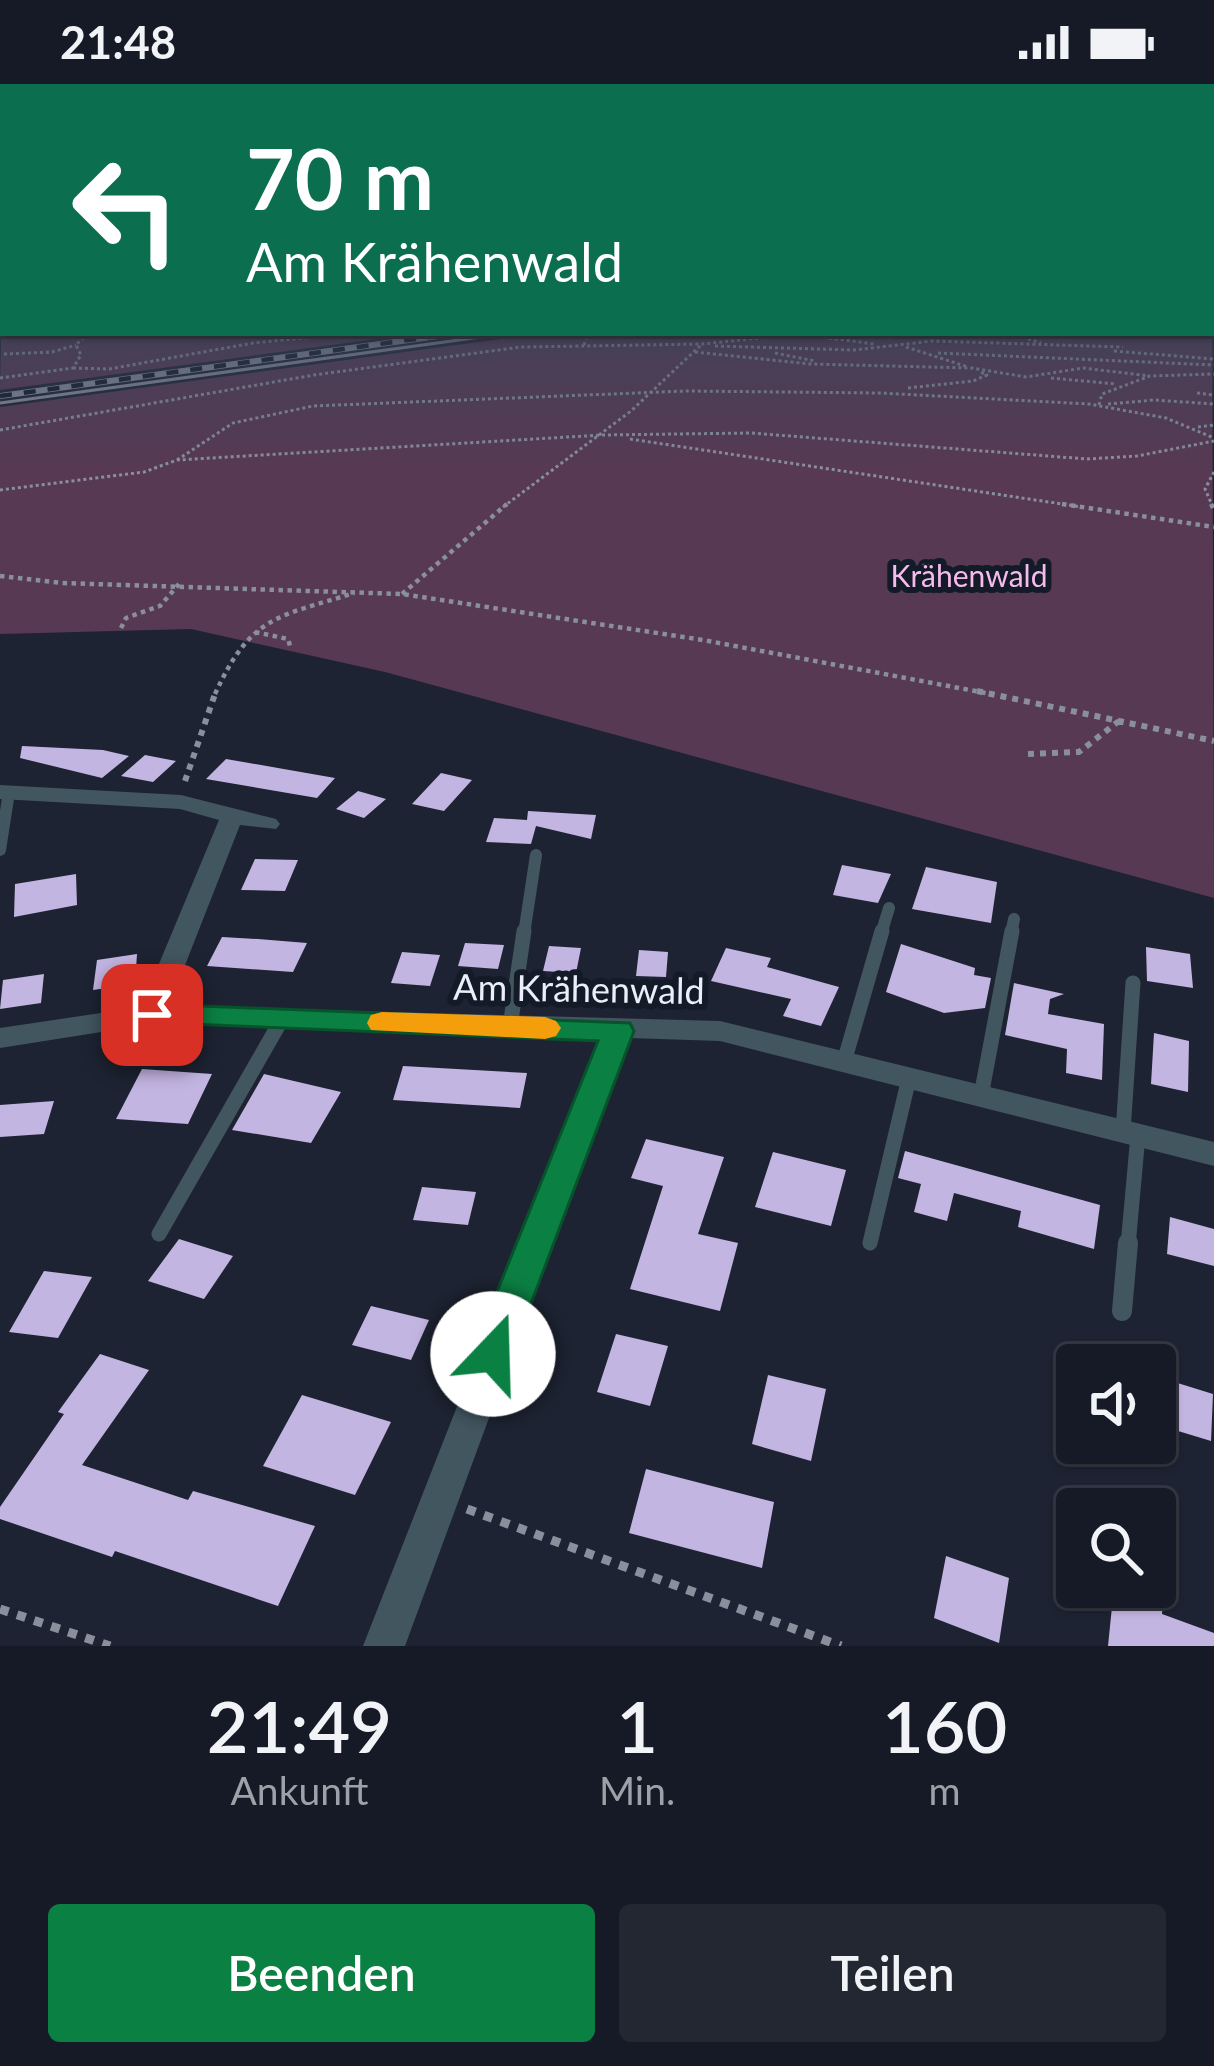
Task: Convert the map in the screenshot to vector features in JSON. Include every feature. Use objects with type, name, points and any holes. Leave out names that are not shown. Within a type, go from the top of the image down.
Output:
[{"type":"street","points":[[4,792],[181,802],[268,824]]},
{"type":"street","points":[[152,1015],[232,816]]},
{"type":"street","name":"Am Krähenwald","points":[[0,1038],[152,1015],[720,1031],[1214,1154]]},
{"type":"street","points":[[384,1646],[618,1031]]},
{"type":"lane","points":[[0,850],[4,792]]},
{"type":"lane","points":[[510,1027],[536,855]]},
{"type":"lane","points":[[844,1062],[889,908]]},
{"type":"lane","points":[[981,1096],[1014,919]]},
{"type":"lane","points":[[1122,1312],[1133,983]]},
{"type":"lane","points":[[158,1234],[282,1019]]},
{"type":"lane","points":[[870,1243],[909,1078]]},
{"type":"path","points":[[4,354],[52,352],[76,345],[85,336]]},
{"type":"path","points":[[0,378],[128,366],[328,336]]},
{"type":"path","points":[[584,345],[587,336]]},
{"type":"path","points":[[0,430],[248,386],[521,347],[702,344],[779,336]]},
{"type":"path","points":[[815,336],[934,353],[1214,362]]},
{"type":"path","points":[[1022,336],[1060,346],[1214,362]]},
{"type":"path","points":[[759,350],[932,341],[1123,347]]},
{"type":"path","points":[[702,344],[827,363]]},
{"type":"path","points":[[402,594],[428,566],[501,508],[661,391],[702,344]]},
{"type":"path","points":[[74,368],[80,356],[76,345]]},
{"type":"path","points":[[695,352],[972,368],[1119,384]]},
{"type":"path","points":[[899,390],[987,375],[934,353]]},
{"type":"path","points":[[1042,377],[1083,368],[1150,376],[1214,374]]},
{"type":"path","points":[[1099,404],[1102,394],[1119,384],[1150,376]]},
{"type":"path","points":[[242,380],[248,386]]},
{"type":"path","points":[[177,460],[194,443],[226,426],[300,408],[661,391],[899,390],[1099,404],[1154,400],[1214,404]]},
{"type":"path","points":[[1197,393],[1214,395]]},
{"type":"path","points":[[1099,404],[1195,427],[1214,425]]},
{"type":"path","points":[[1195,427],[1214,440]]},
{"type":"path","points":[[0,490],[144,472],[177,460],[313,448],[407,448],[602,435],[751,434],[1087,459],[1136,456],[1214,440]]},
{"type":"path","points":[[602,435],[1214,527]]},
{"type":"path","points":[[1214,472],[1204,489],[1214,510]]},
{"type":"path","points":[[0,576],[62,583],[402,594],[703,640],[1214,741]]},
{"type":"path","points":[[121,628],[126,618],[160,606],[179,584]]},
{"type":"path","points":[[181,802],[189,755],[251,632],[297,610],[358,592]]},
{"type":"path","points":[[251,632],[288,639],[290,646]]},
{"type":"path","points":[[1028,754],[1064,757],[1093,750],[1119,721]]},
{"type":"path","points":[[441,1499],[841,1646]]},
{"type":"path","points":[[0,1609],[110,1646]]},
{"type":"green space","points":[[1,336],[398,336],[0,390]]},
{"type":"green space","name":"Krähenwald","points":[[522,336],[1212,336],[1214,898],[385,672],[191,629],[0,634],[0,407]]},
{"type":"building","points":[[22,746],[129,756],[102,778],[20,758]]},
{"type":"building","points":[[145,755],[176,761],[153,782],[121,776]]},
{"type":"building","points":[[226,759],[335,778],[317,798],[206,779]]},
{"type":"building","points":[[441,773],[472,780],[444,811],[412,804]]},
{"type":"building","points":[[358,791],[386,799],[364,818],[336,809]]},
{"type":"building","points":[[528,811],[596,815],[591,839],[536,826],[531,844],[486,842],[494,818],[527,820]]},
{"type":"building","points":[[255,859],[298,860],[285,891],[241,890]]},
{"type":"building","points":[[842,865],[891,874],[878,903],[833,895]]},
{"type":"building","points":[[926,867],[997,882],[991,923],[912,909]]},
{"type":"building","points":[[76,874],[77,905],[14,917],[15,884]]},
{"type":"building","points":[[222,937],[307,943],[293,972],[207,966]]},
{"type":"building","points":[[465,943],[504,945],[498,969],[458,966]]},
{"type":"building","points":[[901,944],[975,968],[974,975],[991,978],[985,1008],[944,1013],[886,992]]},
{"type":"building","points":[[549,946],[581,948],[576,973],[543,971]]},
{"type":"building","points":[[1146,947],[1190,954],[1193,988],[1147,981]]},
{"type":"building","points":[[726,948],[771,958],[767,967],[839,987],[821,1026],[783,1016],[791,999],[711,981]]},
{"type":"building","points":[[639,950],[668,952],[666,977],[636,976]]},
{"type":"building","points":[[402,952],[440,955],[430,986],[391,983]]},
{"type":"building","points":[[137,954],[135,984],[93,990],[97,960]]},
{"type":"building","points":[[44,974],[41,1003],[0,1009],[3,980]]},
{"type":"building","points":[[1014,983],[1064,994],[1050,999],[1048,1014],[1104,1024],[1102,1080],[1066,1073],[1067,1049],[1005,1035]]},
{"type":"building","points":[[1154,1033],[1189,1041],[1188,1092],[1151,1084]]},
{"type":"building","points":[[403,1066],[527,1073],[520,1108],[393,1100]]},
{"type":"building","points":[[142,1069],[212,1074],[188,1124],[116,1119]]},
{"type":"building","points":[[264,1074],[341,1092],[311,1143],[232,1130]]},
{"type":"building","points":[[54,1101],[44,1134],[0,1137],[0,1105]]},
{"type":"building","points":[[646,1139],[724,1157],[698,1234],[738,1243],[720,1311],[630,1289],[663,1186],[631,1178]]},
{"type":"building","points":[[905,1151],[1100,1205],[1094,1249],[1018,1227],[1021,1211],[954,1193],[947,1221],[914,1212],[921,1184],[898,1178]]},
{"type":"building","points":[[773,1152],[846,1170],[831,1226],[755,1207]]},
{"type":"building","points":[[422,1187],[476,1192],[468,1225],[413,1220]]},
{"type":"building","points":[[1170,1217],[1214,1229],[1214,1266],[1167,1254]]},
{"type":"building","points":[[179,1239],[233,1256],[204,1299],[148,1281]]},
{"type":"building","points":[[44,1271],[92,1277],[58,1338],[9,1332]]},
{"type":"building","points":[[371,1306],[429,1320],[411,1360],[352,1345]]},
{"type":"building","points":[[616,1334],[668,1346],[650,1406],[597,1392]]},
{"type":"building","points":[[100,1354],[149,1370],[82,1465],[188,1500],[193,1491],[315,1526],[278,1606],[115,1551],[112,1557],[0,1519],[0,1507]]},
{"type":"building","points":[[768,1375],[826,1389],[811,1461],[752,1444]]},
{"type":"building","points":[[1176,1383],[1213,1394],[1211,1441],[1176,1430]]},
{"type":"building","points":[[302,1395],[391,1422],[355,1495],[263,1466]]},
{"type":"building","points":[[646,1469],[774,1502],[762,1568],[629,1533]]},
{"type":"building","points":[[946,1556],[1009,1578],[999,1643],[934,1618]]},
{"type":"building","points":[[1112,1608],[1162,1608],[1162,1614],[1214,1633],[1214,1646],[1108,1646]]},
{"type":"tram line","points":[[0,403],[488,336]]},
{"type":"railway","points":[[0,396],[438,336]]},
{"type":"slow traffic","points":[[382,1023],[545,1028]]},
{"type":"route","points":[[152,1015],[618,1031],[493,1354]]}]
